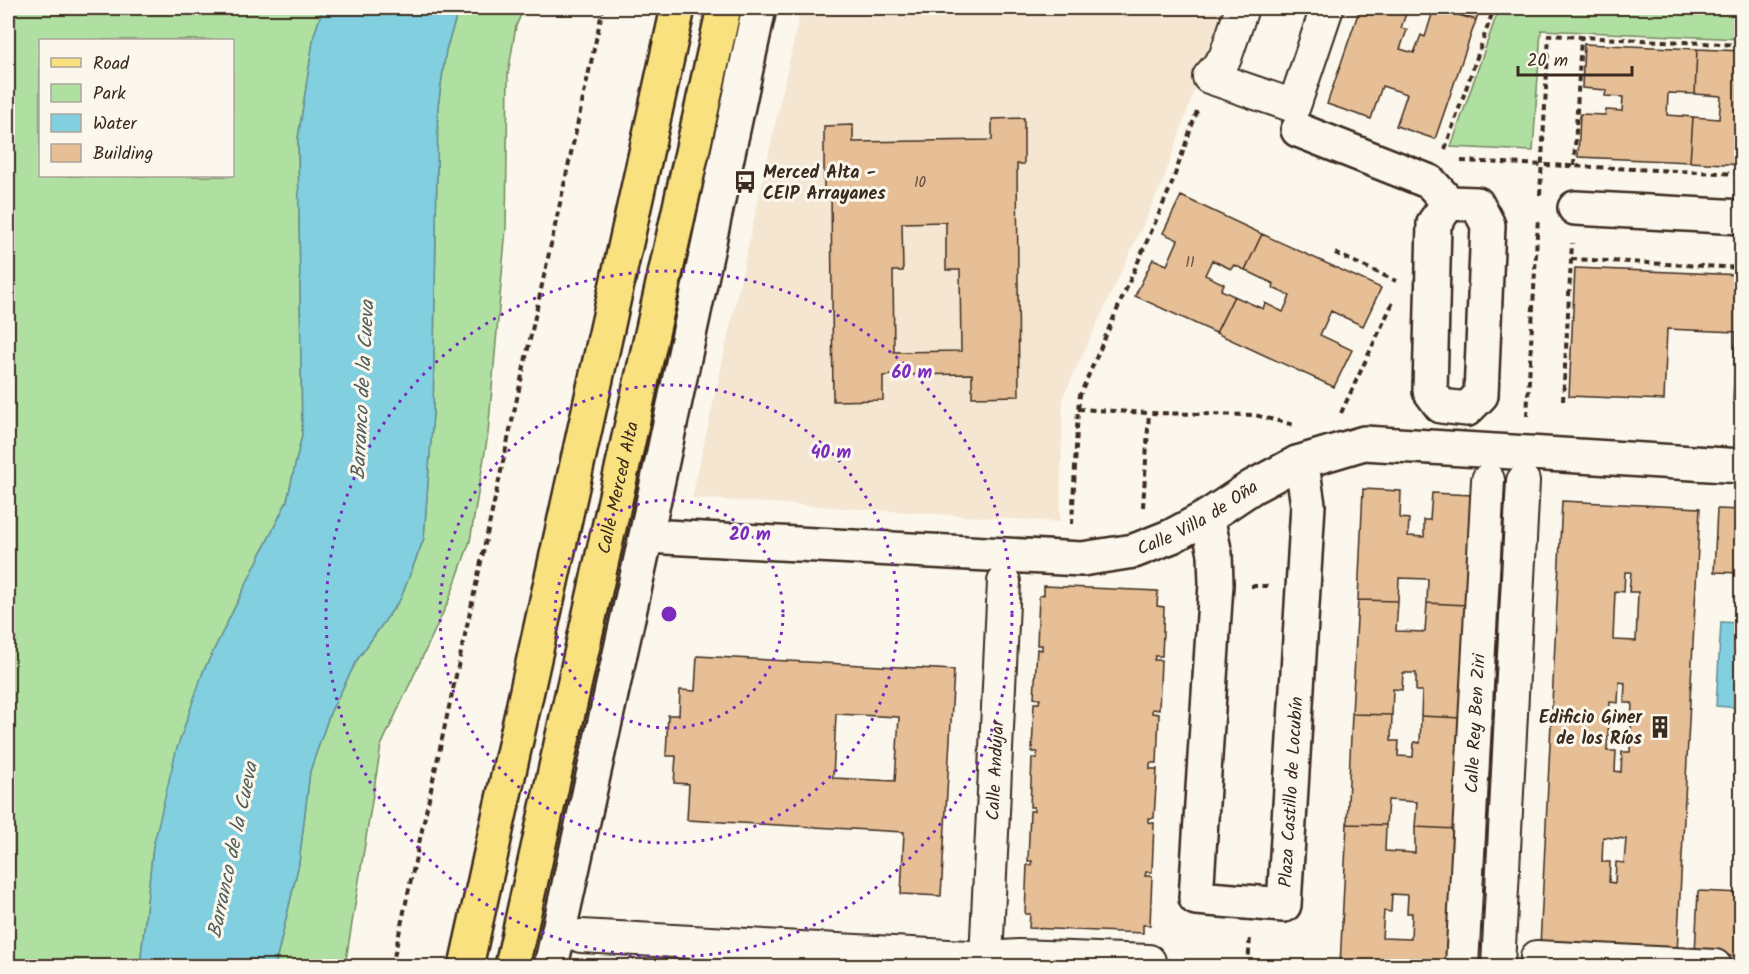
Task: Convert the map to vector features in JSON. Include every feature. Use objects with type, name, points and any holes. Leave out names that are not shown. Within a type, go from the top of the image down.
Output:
[{"type":"main road","points":[[466,966],[678,8]]},
{"type":"main road","name":"Calle Merced Alta","points":[[512,966],[724,8]]},
{"type":"street","name":"Calle Merced Alta","points":[[551,966],[759,8]]},
{"type":"street","points":[[1242,8],[1225,58],[1209,77],[1294,106],[1327,8]]},
{"type":"street","points":[[1298,130],[1430,182],[1449,203],[1476,204],[1488,225],[1481,395],[1467,409],[1441,406],[1430,391],[1434,223],[1449,203]]},
{"type":"street","points":[[1575,208],[1742,217]]},
{"type":"street","points":[[1451,449],[1454,409]]},
{"type":"street","name":"Calle Villa de Oña","points":[[646,536],[1082,559],[1134,551],[1172,536],[1207,518],[1252,487],[1297,463],[1364,443],[1742,466]]},
{"type":"street","name":"Plaza Castillo de Locubín","points":[[1207,518],[1215,554],[1216,584],[1196,898],[1284,904],[1308,505],[1304,478],[1297,463]]},
{"type":"street","name":"Calle Rey Ben Ziri","points":[[1462,966],[1488,480]]},
{"type":"street","name":"Calle Rey Ben Ziri","points":[[1498,966],[1523,481]]},
{"type":"street","name":"Calle Andújar","points":[[986,958],[1004,582]]},
{"type":"street","points":[[581,936],[986,958],[1019,956],[1149,961]]},
{"type":"street","points":[[1537,957],[1715,966]]},
{"type":"path","points":[[392,966],[603,8]]},
{"type":"path","points":[[1442,158],[1494,8]]},
{"type":"path","points":[[1574,166],[1581,37],[1742,45]]},
{"type":"path","points":[[1071,533],[1080,395],[1171,186],[1209,77]]},
{"type":"path","points":[[1459,161],[1742,174]]},
{"type":"path","points":[[1563,401],[1575,208]]},
{"type":"path","points":[[1335,253],[1402,284]]},
{"type":"path","points":[[1571,259],[1742,268]]},
{"type":"path","points":[[1337,420],[1397,295]]},
{"type":"path","points":[[1078,409],[1255,416],[1297,426]]},
{"type":"path","points":[[1143,512],[1149,413]]},
{"type":"path","points":[[1244,585],[1278,587]]},
{"type":"shaded area","points":[[801,8],[1223,8],[1162,184],[1063,397],[1060,522],[692,498]]},
{"type":"green space","points":[[8,8],[323,8],[314,36],[298,139],[302,435],[287,501],[203,672],[153,847],[140,966],[8,966]]},
{"type":"green space","points":[[459,8],[524,8],[516,26],[508,74],[506,228],[488,434],[470,541],[449,600],[381,746],[345,966],[275,966],[299,863],[310,771],[330,713],[357,660],[401,598],[424,538],[433,413],[438,106],[446,50]]},
{"type":"green space","points":[[1499,8],[1741,8],[1741,39],[1541,30],[1533,151],[1451,147]]},
{"type":"water","name":"Barranco de la Cueva","points":[[323,8],[459,8],[446,50],[438,106],[433,413],[424,538],[401,598],[357,660],[330,713],[310,771],[299,863],[275,966],[140,966],[153,847],[176,751],[203,672],[287,501],[302,435],[298,139],[314,35]]},
{"type":"water","points":[[1721,622],[1741,623],[1741,708],[1716,706]]},
{"type":"building","points":[[1360,8],[1408,8],[1401,28],[1407,30],[1400,49],[1414,53],[1421,35],[1425,37],[1434,8],[1476,20],[1435,139],[1396,126],[1407,94],[1382,86],[1371,119],[1327,104]]},
{"type":"building","points":[[1439,8],[1480,8],[1476,20]]},
{"type":"building","points":[[1584,44],[1697,49],[1695,94],[1668,93],[1667,115],[1693,117],[1690,162],[1578,157],[1580,114],[1605,115],[1606,110],[1622,111],[1623,97],[1605,96],[1606,90],[1582,88]]},
{"type":"building","points":[[1697,49],[1742,51],[1742,165],[1690,162],[1693,117],[1719,119],[1721,96],[1695,94]]},
{"type":"building","points":[[1024,118],[1024,164],[1017,164],[1019,396],[972,397],[972,374],[894,375],[883,376],[883,400],[833,401],[831,191],[824,191],[824,126],[853,125],[853,142],[992,140],[992,119]],"holes":[[[946,222],[946,270],[960,270],[961,351],[894,352],[893,271],[903,271],[902,223]]]},
{"type":"building","points":[[1181,196],[1262,234],[1245,270],[1234,265],[1231,269],[1212,260],[1205,275],[1224,284],[1221,290],[1234,296],[1216,333],[1135,296],[1153,259],[1167,265],[1178,240],[1163,233]]},
{"type":"building","points":[[1262,234],[1381,288],[1363,326],[1331,311],[1320,335],[1352,350],[1334,387],[1216,333],[1234,296],[1263,309],[1265,303],[1283,312],[1290,296],[1273,288],[1274,284],[1245,270]]},
{"type":"building","points":[[1575,268],[1742,275],[1742,404],[1733,403],[1736,332],[1667,329],[1664,400],[1569,396]]},
{"type":"building","points":[[1363,489],[1401,491],[1400,518],[1409,519],[1408,536],[1424,537],[1424,520],[1430,520],[1432,493],[1472,495],[1467,605],[1427,603],[1428,579],[1399,578],[1398,601],[1358,600]]},
{"type":"building","name":"Edificio Giner de los Ríos","points":[[1562,501],[1700,508],[1677,953],[1540,946]],"holes":[[[1625,572],[1631,572],[1629,592],[1638,592],[1636,641],[1613,640],[1615,591],[1624,592]],[[1619,682],[1625,683],[1624,703],[1632,703],[1630,752],[1622,752],[1621,772],[1615,771],[1616,751],[1607,751],[1610,702],[1618,703]],[[1603,837],[1626,839],[1624,863],[1616,862],[1615,883],[1609,882],[1610,862],[1602,862]]]},
{"type":"building","points":[[1717,509],[1742,510],[1742,573],[1714,572]]},
{"type":"building","points":[[1044,586],[1158,591],[1157,606],[1164,607],[1162,656],[1155,656],[1154,660],[1161,660],[1159,710],[1152,709],[1152,713],[1159,714],[1157,763],[1150,763],[1150,769],[1157,769],[1154,818],[1148,818],[1148,822],[1154,823],[1152,872],[1146,872],[1145,876],[1152,876],[1150,925],[1143,925],[1143,933],[1029,928],[1030,914],[1025,914],[1027,865],[1032,865],[1032,861],[1028,861],[1030,811],[1034,811],[1034,807],[1030,807],[1032,758],[1037,758],[1037,752],[1032,752],[1034,703],[1039,703],[1040,699],[1034,698],[1037,649],[1042,650],[1042,645],[1037,645],[1039,596],[1044,595]]},
{"type":"building","points":[[1358,600],[1398,601],[1396,631],[1425,632],[1427,603],[1467,605],[1462,718],[1421,716],[1422,691],[1416,691],[1416,673],[1403,673],[1402,690],[1393,689],[1392,715],[1352,714]]},
{"type":"building","points":[[697,656],[954,670],[941,896],[901,894],[904,832],[687,820],[689,784],[674,783],[676,756],[666,756],[668,715],[679,715],[680,690],[695,691]],"holes":[[[836,714],[899,717],[895,781],[833,778]]]},
{"type":"building","points":[[1352,714],[1392,715],[1391,741],[1399,741],[1398,756],[1413,757],[1414,742],[1420,743],[1421,716],[1462,718],[1456,829],[1415,827],[1417,802],[1388,800],[1386,825],[1347,824]]},
{"type":"building","points":[[1347,824],[1386,825],[1385,851],[1415,853],[1415,827],[1456,829],[1450,966],[1340,966]],"holes":[[[1392,894],[1408,895],[1407,913],[1412,913],[1411,939],[1382,938],[1384,911],[1391,912]]]},
{"type":"building","points":[[1698,891],[1742,893],[1742,956],[1695,954]]},
{"type":"place","name":"Merced Alta - CEIP Arrayanes","points":[[745,182]]},
{"type":"place","name":"Edificio Giner de los Ríos","points":[[1660,727]]}]
